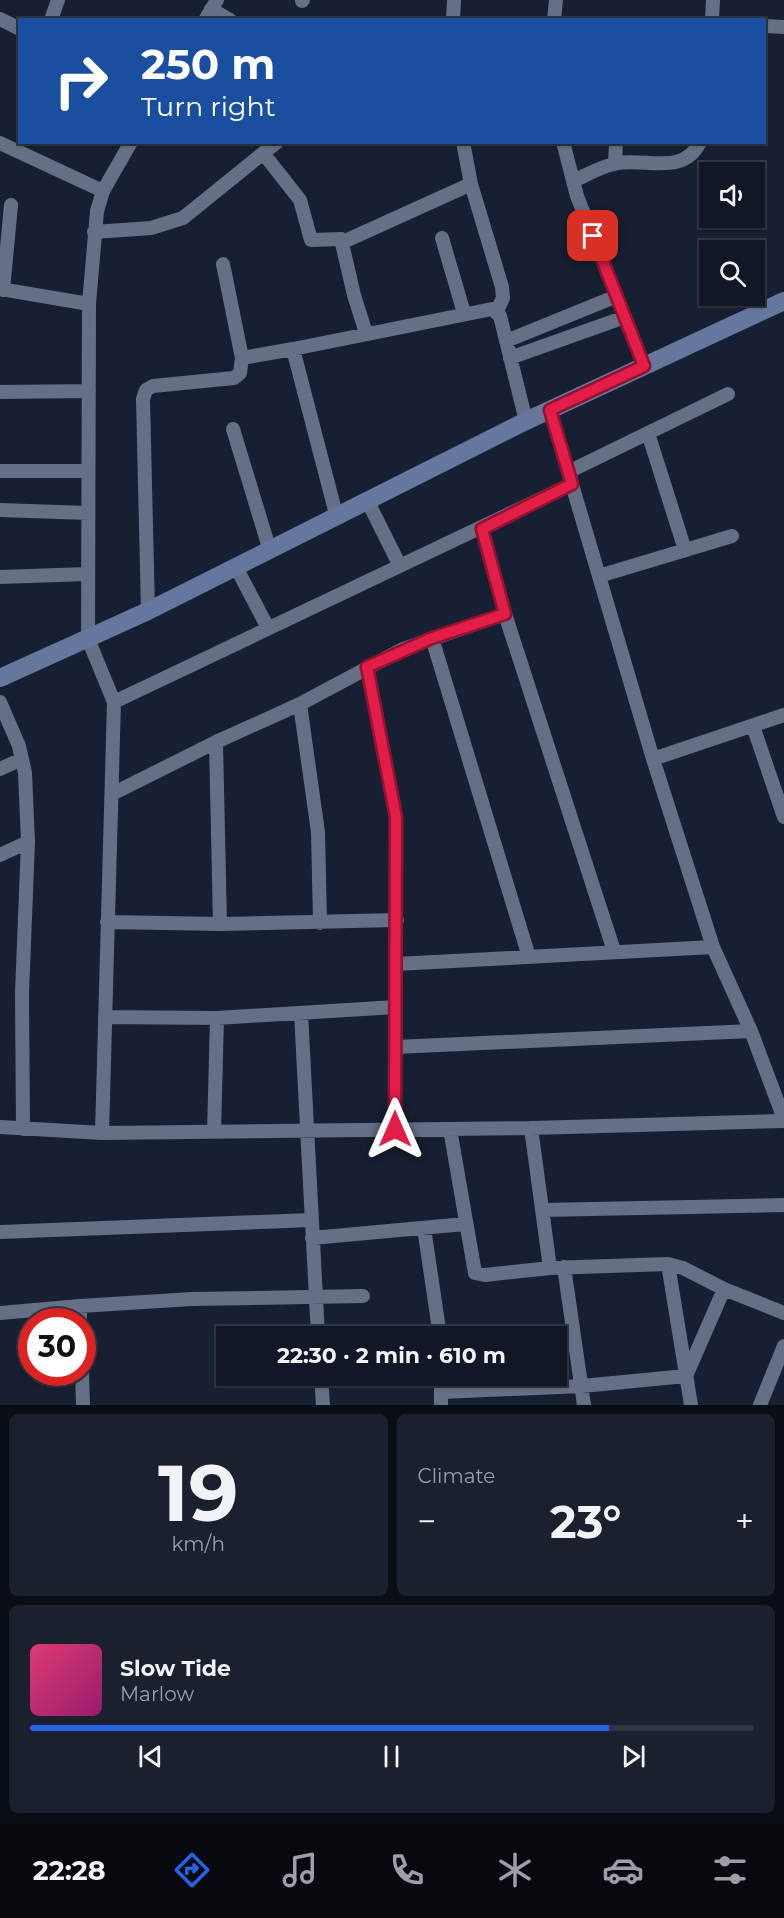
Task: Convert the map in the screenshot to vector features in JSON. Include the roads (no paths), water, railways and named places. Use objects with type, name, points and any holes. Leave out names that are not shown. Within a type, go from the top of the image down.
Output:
[{"type":"street","points":[[52,18],[58,0]]},
{"type":"street","points":[[453,18],[454,0]]},
{"type":"street","points":[[554,18],[556,0]]},
{"type":"street","points":[[712,18],[713,0]]},
{"type":"street","points":[[211,10],[226,18]]},
{"type":"street","points":[[0,19],[18,28]]},
{"type":"street","points":[[766,26],[784,27]]},
{"type":"street","points":[[0,143],[31,149],[103,191]]},
{"type":"street","points":[[102,1133],[114,702],[88,639],[89,304],[97,211],[103,191],[130,144]]},
{"type":"street","points":[[94,232],[151,228],[183,218],[197,210],[274,144]]},
{"type":"street","points":[[463,144],[471,184],[502,287],[502,298],[497,311],[526,421]]},
{"type":"street","points":[[564,144],[573,181],[644,366]]},
{"type":"street","points":[[615,164],[616,144]]},
{"type":"street","points":[[573,181],[615,164],[675,163],[692,155],[699,144]]},
{"type":"street","points":[[263,153],[300,200],[311,240],[322,241],[336,238],[343,242]]},
{"type":"street","points":[[343,242],[471,184]]},
{"type":"street","points":[[11,205],[1,290],[89,304]]},
{"type":"street","points":[[442,238],[464,313]]},
{"type":"street","points":[[343,242],[350,284],[366,333]]},
{"type":"street","points":[[148,611],[144,399],[146,390],[153,386],[234,378],[240,373],[242,358],[223,264]]},
{"type":"street","points":[[506,341],[617,296]]},
{"type":"street","points":[[0,678],[148,611],[526,421],[784,301]]},
{"type":"street","points":[[242,358],[464,313],[486,309],[497,311]]},
{"type":"street","points":[[510,358],[625,316]]},
{"type":"street","points":[[293,349],[337,518]]},
{"type":"street","points":[[0,392],[89,390]]},
{"type":"street","points":[[114,702],[482,529],[648,433],[728,394]]},
{"type":"street","points":[[0,1127],[102,1133],[214,1132],[531,1128],[784,1120],[751,1031],[713,947],[653,759],[550,410]]},
{"type":"street","points":[[233,429],[270,551]]},
{"type":"street","points":[[648,433],[685,550]]},
{"type":"street","points":[[0,471],[88,471]]},
{"type":"street","points":[[368,502],[400,566]]},
{"type":"street","points":[[0,510],[88,513]]},
{"type":"street","points":[[482,529],[505,614],[614,951]]},
{"type":"street","points":[[599,576],[732,536]]},
{"type":"street","points":[[236,567],[268,628]]},
{"type":"street","points":[[0,577],[87,574]]},
{"type":"street","points":[[112,794],[216,741],[300,704],[367,667],[432,638],[505,614]]},
{"type":"street","points":[[432,638],[529,957]]},
{"type":"street","points":[[367,667],[396,817],[395,1129]]},
{"type":"street","points":[[0,702],[22,759],[28,842],[22,993],[23,1129]]},
{"type":"street","points":[[300,704],[318,831],[320,923]]},
{"type":"street","points":[[653,759],[784,715]]},
{"type":"street","points":[[753,726],[783,813]]},
{"type":"street","points":[[216,741],[220,924]]},
{"type":"street","points":[[0,769],[22,759]]},
{"type":"street","points":[[0,855],[28,842]]},
{"type":"street","points":[[107,922],[220,924],[397,920]]},
{"type":"street","points":[[396,964],[713,947]]},
{"type":"street","points":[[105,1017],[217,1018],[396,1007]]},
{"type":"street","points":[[301,1013],[318,1326]]},
{"type":"street","points":[[214,1132],[217,1018]]},
{"type":"street","points":[[395,1047],[751,1031]]},
{"type":"street","points":[[531,1128],[550,1268]]},
{"type":"street","points":[[450,1129],[475,1273],[485,1275],[564,1267],[668,1264],[683,1268],[724,1289],[784,1313]]},
{"type":"street","points":[[542,1210],[784,1205]]},
{"type":"street","points":[[0,1232],[311,1220]]},
{"type":"street","points":[[312,1238],[465,1224]]},
{"type":"street","points":[[424,1228],[439,1326]]},
{"type":"street","points":[[668,1264],[691,1405]]},
{"type":"street","points":[[564,1267],[584,1405]]},
{"type":"street","points":[[686,1376],[724,1289]]},
{"type":"street","points":[[0,1313],[80,1306],[316,1295],[363,1296]]},
{"type":"street","points":[[760,1405],[784,1346]]},
{"type":"street","points":[[441,1398],[686,1376]]},
{"type":"street","points":[[82,1386],[83,1405]]},
{"type":"street","points":[[322,1386],[323,1405]]}]
